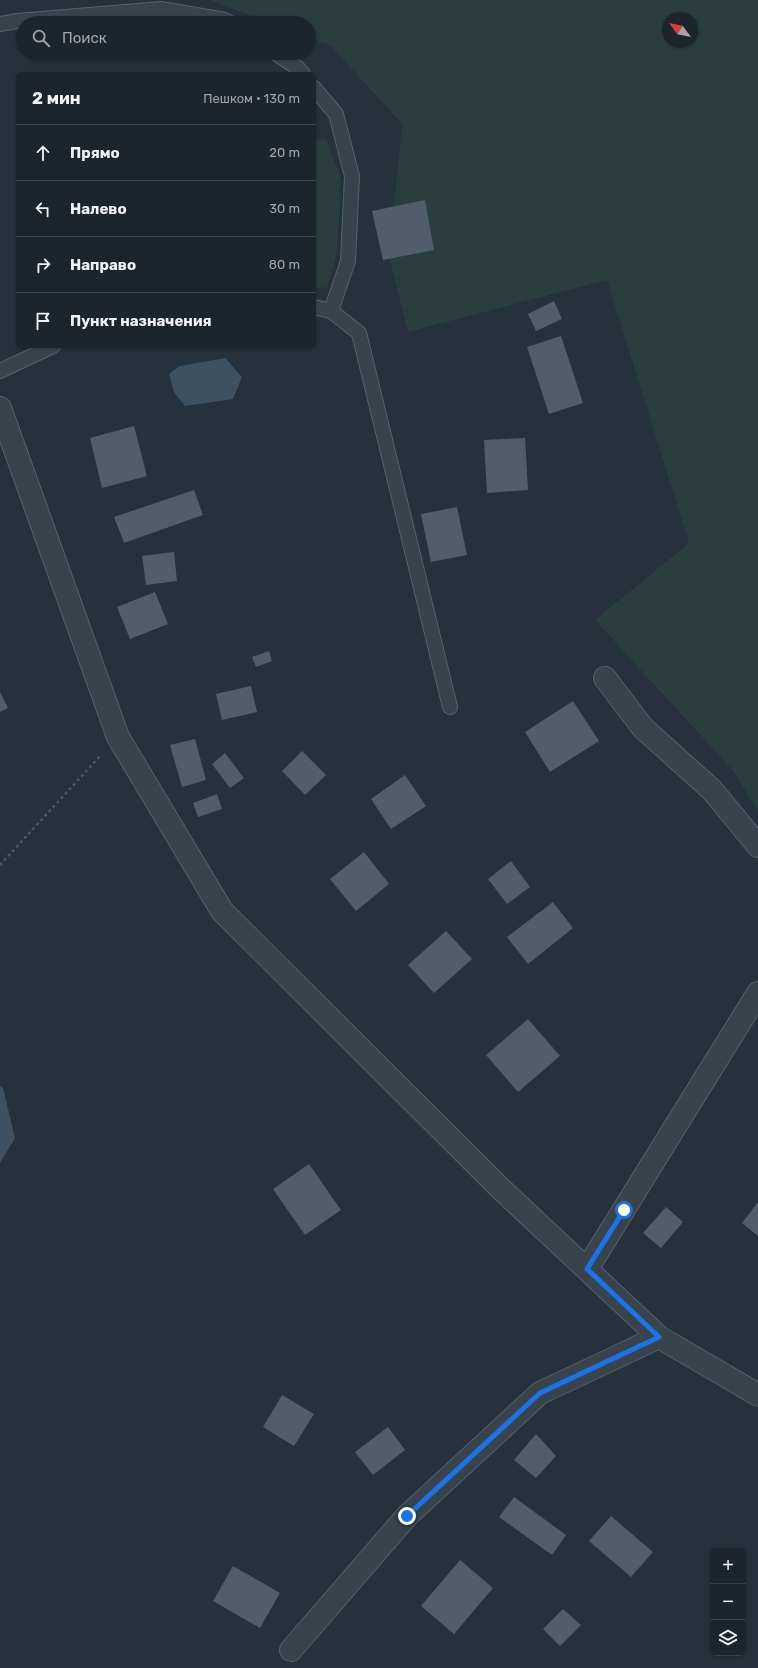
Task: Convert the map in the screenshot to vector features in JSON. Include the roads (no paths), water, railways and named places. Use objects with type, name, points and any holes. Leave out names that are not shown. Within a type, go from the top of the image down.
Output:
[{"type":"street","points":[[0,408],[118,737],[222,911],[500,1188],[659,1337],[758,1395]]},
{"type":"street","points":[[605,678],[643,728],[712,790],[758,846]]},
{"type":"street","points":[[587,1269],[758,993]]},
{"type":"street","points":[[291,1650],[407,1516],[540,1393],[659,1337]]},
{"type":"lane","points":[[77,16],[161,9],[202,16]]},
{"type":"lane","points":[[0,24],[16,21]]},
{"type":"lane","points":[[286,60],[298,68],[301,72]]},
{"type":"lane","points":[[316,90],[336,114],[352,176],[348,261],[331,311]]},
{"type":"lane","points":[[316,307],[331,311],[359,333],[450,707]]},
{"type":"lane","points":[[0,371],[48,348]]},
{"type":"water","points":[[225,358],[242,377],[233,399],[185,406],[174,392],[169,374],[180,366]]},
{"type":"water","points":[[0,1086],[3,1088],[15,1138],[0,1163]]}]
